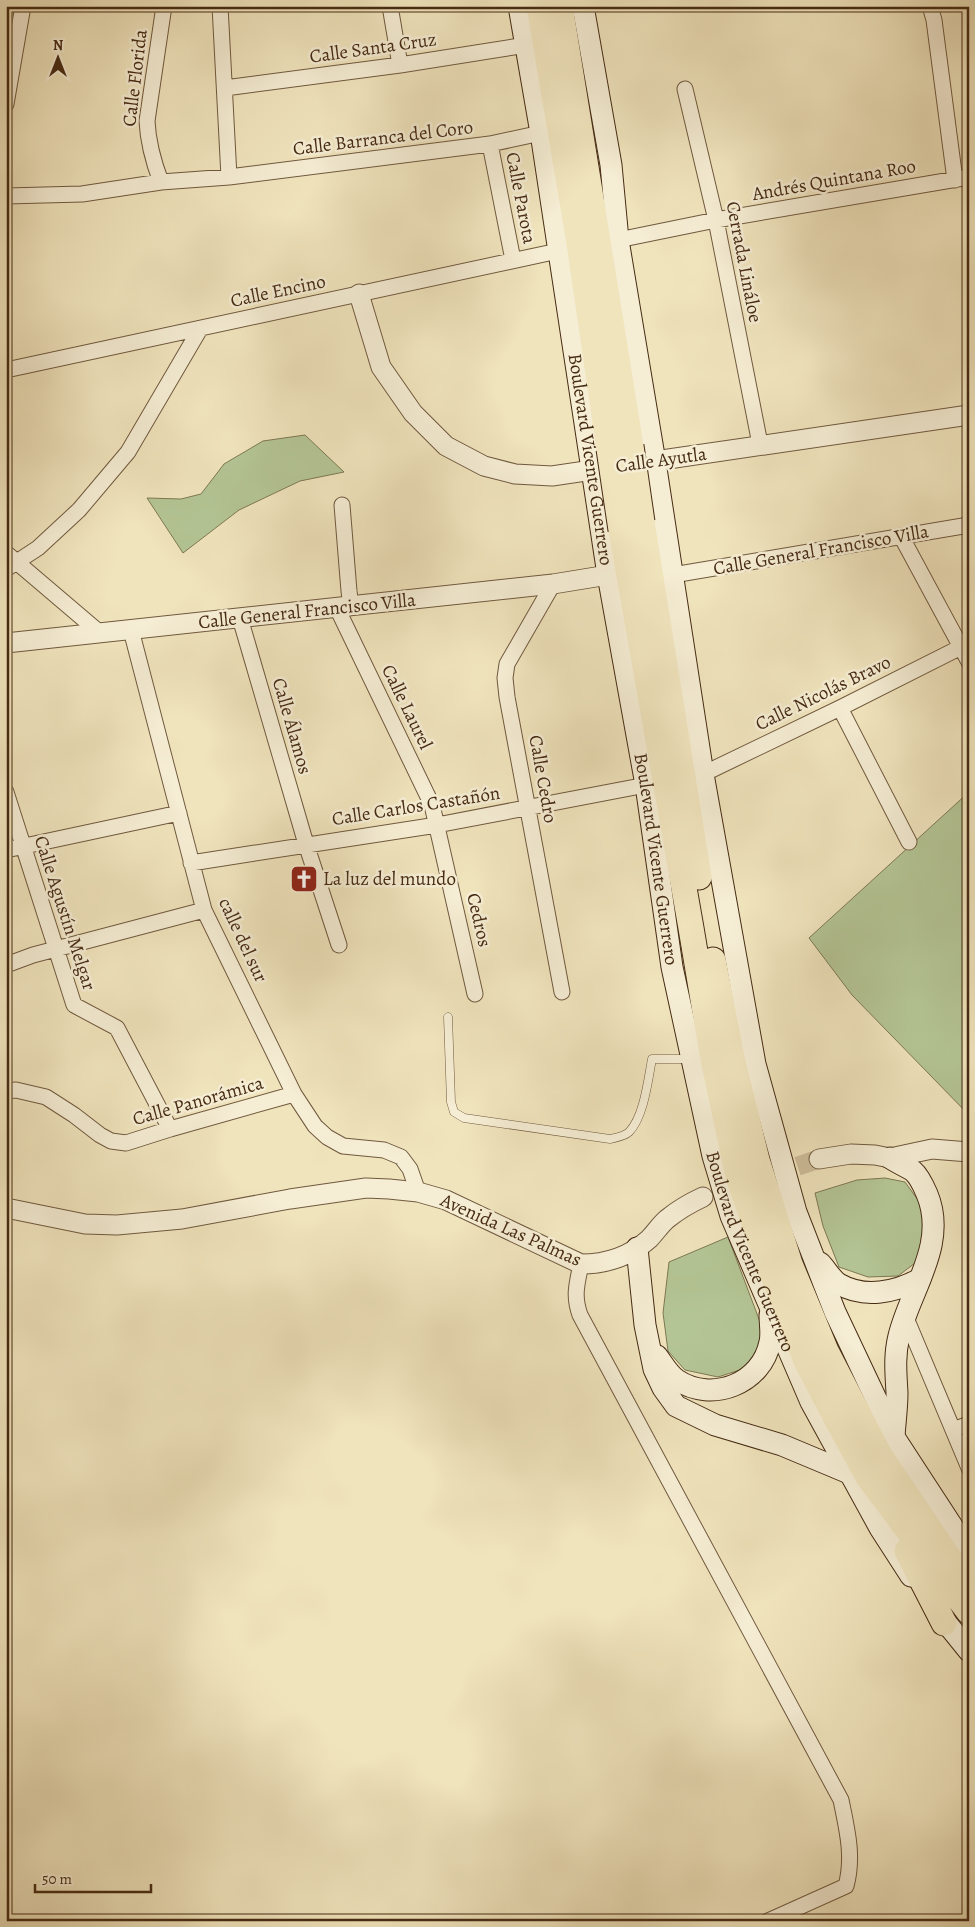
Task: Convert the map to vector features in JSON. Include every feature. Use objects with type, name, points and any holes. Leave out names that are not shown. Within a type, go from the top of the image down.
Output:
[{"type":"highway","name":"Boulevard Vicente Guerrero","points":[[539,6],[579,243],[620,448]]},
{"type":"highway","name":"Boulevard Vicente Guerrero","points":[[560,6],[620,448],[690,918],[713,1059],[738,1178],[768,1265],[806,1362],[859,1475],[969,1612]]},
{"type":"highway","name":"Boulevard Vicente Guerrero","points":[[632,526],[683,768],[705,915],[732,1058],[757,1160],[790,1264],[826,1351],[879,1454],[950,1559],[969,1582]]},
{"type":"highway","points":[[859,1475],[944,1623]]},
{"type":"main road","name":"Boulevard Vicente Guerrero","points":[[520,6],[541,133],[591,470],[646,785],[672,967],[713,1156],[731,1216],[811,1402],[859,1475]]},
{"type":"main road","points":[[583,6],[611,165],[618,240],[673,575],[702,774],[755,1064],[796,1212],[835,1312],[894,1437],[969,1552]]},
{"type":"main road","points":[[890,1158],[914,1172],[930,1203],[933,1241],[899,1336],[894,1367],[897,1395],[894,1437]]},
{"type":"main road","points":[[637,1248],[648,1344],[654,1369],[663,1388],[676,1406],[715,1425],[782,1445],[859,1475]]},
{"type":"main road","points":[[814,1256],[839,1284],[856,1290],[887,1292],[903,1288],[920,1279]]},
{"type":"main road","points":[[648,1344],[676,1379],[691,1387],[708,1391],[729,1388],[755,1372],[764,1362],[771,1341],[769,1303]]},
{"type":"main road","points":[[944,1623],[969,1651]]},
{"type":"street","points":[[6,104],[22,6]]},
{"type":"street","name":"Calle Florida","points":[[161,182],[152,158],[147,120],[164,6]]},
{"type":"street","points":[[220,6],[229,177]]},
{"type":"street","points":[[390,6],[400,65]]},
{"type":"street","points":[[930,6],[962,178]]},
{"type":"street","name":"Calle Santa Cruz","points":[[225,88],[400,65],[526,45]]},
{"type":"street","name":"Cerrada Lináloe","points":[[686,89],[716,220],[760,444]]},
{"type":"street","name":"Calle Barranca del Coro","points":[[6,196],[82,194],[161,182],[229,177],[490,144],[541,133]]},
{"type":"street","name":"Calle Parota","points":[[490,144],[513,260]]},
{"type":"street","name":"Andrés Quintana Roo","points":[[618,240],[716,220],[962,178]]},
{"type":"street","name":"Calle Encino","points":[[6,370],[558,251]]},
{"type":"street","name":"Calle Ayutla","points":[[359,294],[381,367],[413,412],[446,446],[484,466],[515,474],[552,476],[969,414]]},
{"type":"street","points":[[100,633],[10,561],[38,548],[79,510],[128,452],[200,329]]},
{"type":"street","name":"Calle Laurel","points":[[342,504],[348,591],[344,607],[432,805],[437,825]]},
{"type":"street","name":"Calle General Francisco Villa","points":[[673,575],[969,525]]},
{"type":"street","points":[[901,536],[965,645],[969,662]]},
{"type":"street","name":"Calle General Francisco Villa","points":[[6,644],[553,584],[608,575]]},
{"type":"street","name":"Calle Cedro","points":[[553,584],[507,664],[506,678],[507,697],[562,992]]},
{"type":"street","name":"Calle Álamos","points":[[240,618],[306,844],[339,945]]},
{"type":"street","name":"calle del sur","points":[[131,630],[204,910],[294,1094],[315,1126],[327,1137],[343,1146],[384,1150],[401,1157],[410,1169],[418,1192]]},
{"type":"street","name":"Calle Nicolás Bravo","points":[[702,774],[840,708],[965,645]]},
{"type":"street","points":[[840,708],[909,842]]},
{"type":"street","name":"Calle Carlos Castañón","points":[[191,862],[437,825],[646,785]]},
{"type":"street","name":"Calle Agustín Melgar","points":[[6,792],[74,1005],[117,1028],[170,1129]]},
{"type":"street","points":[[6,850],[179,813]]},
{"type":"street","name":"Cedros","points":[[437,825],[475,994]]},
{"type":"street","points":[[6,965],[55,949],[204,910]]},
{"type":"street","name":"Calle Panorámica","points":[[6,1091],[16,1090],[46,1097],[111,1141],[126,1143],[294,1094]]},
{"type":"street","points":[[819,1159],[851,1154],[890,1158],[932,1149],[969,1152]]},
{"type":"street","name":"Avenida Las Palmas","points":[[6,1208],[86,1224],[117,1225],[182,1219],[290,1199],[366,1188],[418,1192],[446,1200],[487,1218],[550,1251],[581,1264],[599,1264],[621,1258],[637,1248],[650,1238],[665,1220],[683,1207],[703,1197]]},
{"type":"street","points":[[581,1264],[576,1291],[576,1302],[580,1314],[841,1800],[848,1832],[851,1869],[846,1886],[768,1921]]},
{"type":"street","points":[[906,1318],[969,1468]]},
{"type":"street","points":[[952,1430],[969,1424]]},
{"type":"lane","points":[[448,1017],[451,1102],[454,1112],[464,1118],[610,1139],[628,1133],[636,1121],[644,1100],[652,1059],[692,1059]]},
{"type":"green space","points":[[305,435],[344,472],[300,481],[239,510],[183,553],[147,498],[181,499],[201,494],[224,464],[263,441]]},
{"type":"green space","points":[[969,792],[969,1115],[852,995],[809,938]]},
{"type":"green space","points":[[885,1178],[905,1182],[921,1204],[927,1231],[919,1260],[898,1276],[868,1277],[839,1267],[823,1226],[815,1193],[857,1180]]},
{"type":"green space","points":[[728,1237],[762,1327],[758,1350],[743,1369],[718,1377],[685,1370],[668,1351],[663,1313],[669,1262]]},
{"type":"tunnel","points":[[771,1175],[819,1159]]},
{"type":"place","name":"La luz del mundo","points":[[304,879]]}]
